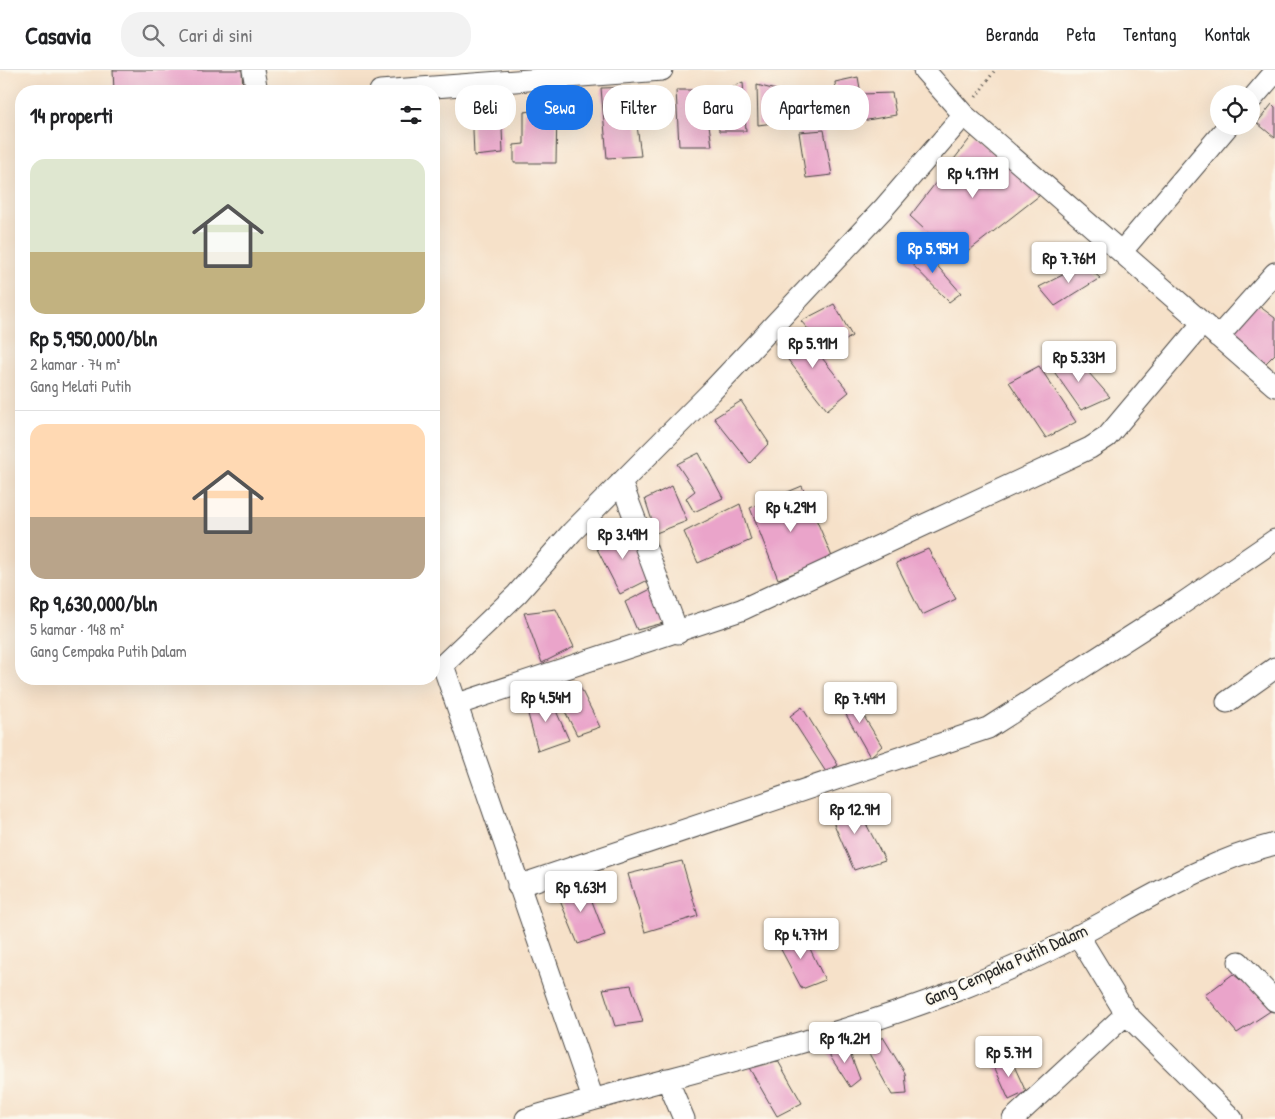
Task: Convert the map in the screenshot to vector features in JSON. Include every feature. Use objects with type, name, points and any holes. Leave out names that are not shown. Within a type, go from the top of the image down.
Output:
[{"type":"street","points":[[254,70],[256,85]]},
{"type":"street","points":[[440,87],[662,70]]},
{"type":"street","points":[[924,70],[964,114],[1122,250],[1275,386]]},
{"type":"street","points":[[1260,90],[1275,72]]},
{"type":"street","points":[[593,1099],[444,668],[445,663],[510,600],[621,482],[711,392],[870,223],[964,114]]},
{"type":"street","points":[[1122,250],[1220,135]]},
{"type":"street","points":[[458,704],[611,652],[678,633],[741,610],[829,571],[1090,448],[1107,437],[1210,330],[1275,273]]},
{"type":"street","points":[[621,482],[678,633]]},
{"type":"street","points":[[518,886],[988,728],[1180,605],[1275,540]]},
{"type":"street","points":[[1227,702],[1275,668]]},
{"type":"street","name":"Gang Cempaka Putih Dalam","points":[[526,1119],[786,1047],[877,1019],[958,990],[1050,950],[1225,859],[1275,844]]},
{"type":"street","points":[[1078,935],[1126,1014],[1232,1119]]},
{"type":"street","points":[[1239,962],[1275,1001]]},
{"type":"street","points":[[1013,1119],[1126,1014]]},
{"type":"street","points":[[667,1079],[684,1119]]},
{"type":"path","points":[[964,114],[995,70]]},
{"type":"building","points":[[113,70],[242,70],[243,85],[114,85]]},
{"type":"building","points":[[858,77],[859,85],[835,85],[835,82]]},
{"type":"building","points":[[757,85],[761,86],[761,125],[758,125]]},
{"type":"building","points":[[601,88],[603,88],[603,111]]},
{"type":"building","points":[[676,90],[685,90],[685,130],[710,130],[712,146],[679,146]]},
{"type":"building","points":[[892,93],[896,115],[869,120],[869,94]]},
{"type":"building","points":[[1272,104],[1275,107],[1275,138],[1260,126],[1260,119]]},
{"type":"building","points":[[524,112],[526,112],[526,130],[557,130],[556,163],[514,163],[514,145],[524,144]]},
{"type":"building","points":[[473,130],[502,130],[503,153],[474,156]]},
{"type":"building","points":[[605,130],[638,130],[641,156],[607,158]]},
{"type":"building","points":[[719,130],[746,131],[719,131]]},
{"type":"building","points":[[824,130],[832,175],[806,178],[799,132]]},
{"type":"building","points":[[972,136],[1044,192],[957,260],[910,216]]},
{"type":"building","points":[[920,246],[961,293],[949,302],[905,257]]},
{"type":"building","points":[[1084,264],[1100,278],[1055,306],[1039,287]]},
{"type":"building","points":[[1255,303],[1275,318],[1275,354],[1265,364],[1227,337]]},
{"type":"building","points":[[834,304],[852,336],[836,347],[833,340],[820,343],[801,321]]},
{"type":"building","points":[[800,330],[849,392],[827,410],[775,343]]},
{"type":"building","points":[[1075,357],[1110,397],[1081,410],[1048,363]]},
{"type":"building","points":[[1039,366],[1076,422],[1046,438],[1009,382]]},
{"type":"building","points":[[741,401],[769,443],[750,463],[714,418]]},
{"type":"building","points":[[699,453],[723,498],[694,512],[686,498],[695,491],[677,464]]},
{"type":"building","points":[[672,486],[687,521],[656,533],[645,499]]},
{"type":"building","points":[[802,486],[833,559],[778,579],[750,508]]},
{"type":"building","points":[[740,504],[751,540],[698,563],[684,532]]},
{"type":"building","points":[[625,524],[652,578],[620,594],[594,543]]},
{"type":"building","points":[[928,549],[956,599],[922,615],[896,563]]},
{"type":"building","points":[[655,587],[667,622],[637,630],[625,602]]},
{"type":"building","points":[[556,609],[574,647],[542,663],[524,613]]},
{"type":"building","points":[[577,681],[600,727],[577,735],[554,690]]},
{"type":"building","points":[[849,692],[882,746],[870,757],[836,697]]},
{"type":"building","points":[[549,695],[569,740],[538,751],[525,703]]},
{"type":"building","points":[[802,707],[838,765],[826,772],[790,716]]},
{"type":"building","points":[[852,797],[885,860],[854,870],[827,808]]},
{"type":"building","points":[[682,861],[698,916],[645,932],[628,874]]},
{"type":"building","points":[[585,883],[605,935],[578,944],[556,891]]},
{"type":"building","points":[[802,932],[825,980],[802,989],[777,942]]},
{"type":"building","points":[[1233,974],[1275,1008],[1237,1033],[1205,995]]},
{"type":"building","points":[[631,985],[643,1022],[615,1026],[603,989]]},
{"type":"building","points":[[883,1037],[905,1073],[907,1094],[892,1095],[866,1048]]},
{"type":"building","points":[[847,1045],[860,1079],[850,1087],[826,1050]]},
{"type":"building","points":[[1010,1057],[1026,1092],[1009,1100],[993,1064]]},
{"type":"building","points":[[778,1061],[802,1103],[777,1116],[748,1066]]}]
